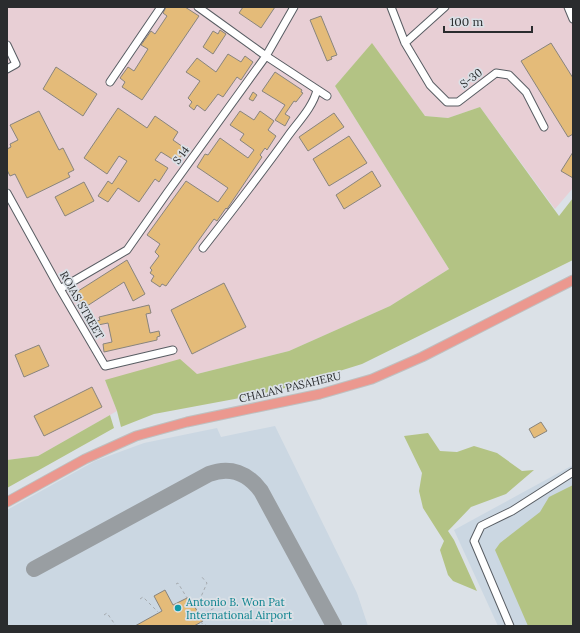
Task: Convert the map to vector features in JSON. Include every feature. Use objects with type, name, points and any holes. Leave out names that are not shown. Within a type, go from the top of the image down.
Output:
[{"type":"main road","name":"CHALAN PASAHERU","points":[[7,502],[85,459],[136,436],[181,424],[320,394],[372,379],[422,357],[573,280]]},
{"type":"street","points":[[110,82],[161,7]]},
{"type":"street","points":[[198,7],[266,56],[327,96]]},
{"type":"street","name":"S 14","points":[[60,289],[128,250],[167,193],[266,56],[294,7]]},
{"type":"street","name":"S-30","points":[[391,7],[404,43],[430,85],[446,102],[458,102],[496,73],[509,75],[526,92],[544,127]]},
{"type":"street","points":[[404,43],[445,7]]},
{"type":"street","points":[[568,7],[573,19]]},
{"type":"street","points":[[7,44],[16,64],[7,69]]},
{"type":"street","points":[[203,248],[266,168],[304,115],[316,96],[317,90]]},
{"type":"street","name":"ROJAS STREET","points":[[7,193],[60,289],[105,366],[173,350]]},
{"type":"street","points":[[510,626],[474,541],[481,526],[512,511],[573,472]]},
{"type":"path","points":[[193,603],[200,599],[207,583],[201,576]]},
{"type":"path","points":[[176,584],[178,583],[187,598]]},
{"type":"path","points":[[140,599],[143,597],[159,613]]},
{"type":"path","points":[[200,615],[219,606],[217,603]]},
{"type":"path","points":[[104,615],[107,613],[116,626]]},
{"type":"path","points":[[200,622],[207,626]]},
{"type":"shaded area","points":[[7,7],[573,7],[573,188],[555,209],[480,107],[448,118],[425,116],[372,44],[335,86],[449,269],[390,306],[289,351],[197,374],[105,380],[117,411],[38,456],[7,460]]},
{"type":"shaded area","name":"Antonio B. Won Pat International Airport","points":[[275,426],[357,593],[368,626],[7,626],[7,510],[95,461],[144,443],[217,428],[221,437]]},
{"type":"shaded area","points":[[573,465],[573,626],[498,626],[454,530]]},
{"type":"green space","points":[[372,43],[425,116],[448,118],[480,107],[559,216],[573,198],[573,260],[362,364],[272,392],[154,414],[121,427],[117,411],[105,380],[180,359],[197,374],[289,351],[390,306],[449,269],[335,86]]},
{"type":"green space","points":[[110,415],[114,428],[7,488],[7,460],[38,456]]},
{"type":"green space","points":[[428,433],[440,451],[457,452],[474,446],[497,453],[522,471],[534,470],[506,494],[471,507],[448,531],[454,540],[477,591],[453,581],[448,575],[440,550],[444,541],[423,508],[419,491],[422,473],[404,436]]},
{"type":"green space","points":[[573,485],[573,626],[528,626],[495,550],[500,543],[540,512],[549,497]]},
{"type":"building","points":[[166,7],[185,7],[199,16],[142,100],[122,87],[125,82],[120,78],[128,67],[134,71],[148,49],[141,45],[151,31],[155,34],[167,16],[163,13]]},
{"type":"building","points":[[243,7],[275,7],[261,28],[239,13]]},
{"type":"building","points":[[321,16],[337,55],[331,57],[332,59],[327,61],[310,20]]},
{"type":"building","points":[[220,30],[226,34],[213,54],[203,47],[213,31],[218,34]]},
{"type":"building","points":[[551,43],[573,78],[573,134],[568,137],[521,61]]},
{"type":"building","points":[[228,54],[241,62],[245,56],[253,62],[241,80],[237,77],[223,97],[218,94],[205,111],[197,105],[194,110],[189,106],[192,102],[188,98],[200,81],[186,72],[197,58],[216,72]]},
{"type":"building","points":[[56,67],[97,94],[83,116],[43,89]]},
{"type":"building","points":[[275,72],[302,90],[301,92],[303,93],[296,102],[294,101],[285,114],[290,117],[285,126],[275,120],[285,105],[262,91]]},
{"type":"building","points":[[253,92],[257,95],[253,101],[249,99]]},
{"type":"building","points":[[118,108],[147,128],[155,116],[178,132],[173,140],[186,149],[177,162],[161,152],[155,160],[168,168],[159,182],[155,179],[139,202],[118,188],[108,202],[98,196],[108,181],[112,184],[127,161],[119,156],[107,174],[84,158]]},
{"type":"building","points":[[39,111],[59,150],[63,148],[74,170],[68,173],[70,177],[27,198],[15,174],[10,176],[7,170],[7,149],[11,147],[10,144],[18,140],[10,125]]},
{"type":"building","points":[[240,111],[254,120],[260,111],[274,121],[268,130],[276,136],[267,150],[265,148],[260,155],[262,157],[227,209],[226,208],[217,221],[214,219],[166,286],[162,284],[160,287],[151,281],[154,276],[150,273],[152,270],[150,268],[159,256],[155,252],[160,244],[147,235],[186,181],[218,202],[228,188],[197,167],[205,154],[208,155],[220,138],[248,158],[254,150],[240,140],[244,134],[230,125]]},
{"type":"building","points":[[334,113],[344,127],[308,151],[299,137]]},
{"type":"building","points":[[349,136],[367,163],[329,186],[313,159]]},
{"type":"building","points":[[573,152],[573,178],[561,171]]},
{"type":"building","points":[[372,171],[381,186],[344,209],[336,195]]},
{"type":"building","points":[[84,182],[94,201],[65,216],[55,197]]},
{"type":"building","points":[[127,260],[145,294],[133,301],[124,282],[84,308],[75,293]]},
{"type":"building","points":[[224,283],[246,327],[192,354],[171,310]]},
{"type":"building","points":[[149,305],[151,313],[146,314],[150,333],[159,331],[160,336],[157,337],[157,340],[104,352],[103,344],[112,342],[108,323],[98,325],[97,321],[100,320],[99,317]]},
{"type":"building","points":[[39,345],[49,366],[24,377],[15,355]]},
{"type":"building","points":[[92,387],[102,407],[44,436],[34,416]]},
{"type":"building","points":[[541,422],[547,431],[534,438],[529,429]]},
{"type":"building","name":"Antonio B. Won Pat International Airport","points":[[165,590],[173,605],[189,597],[203,621],[194,626],[135,626],[162,611],[154,596]]},
{"type":"taxiway","points":[[34,569],[209,474],[231,471],[244,476],[261,491],[334,626]]},
{"type":"place","name":"Antonio B. Won Pat International Airport","points":[[178,608]]}]
